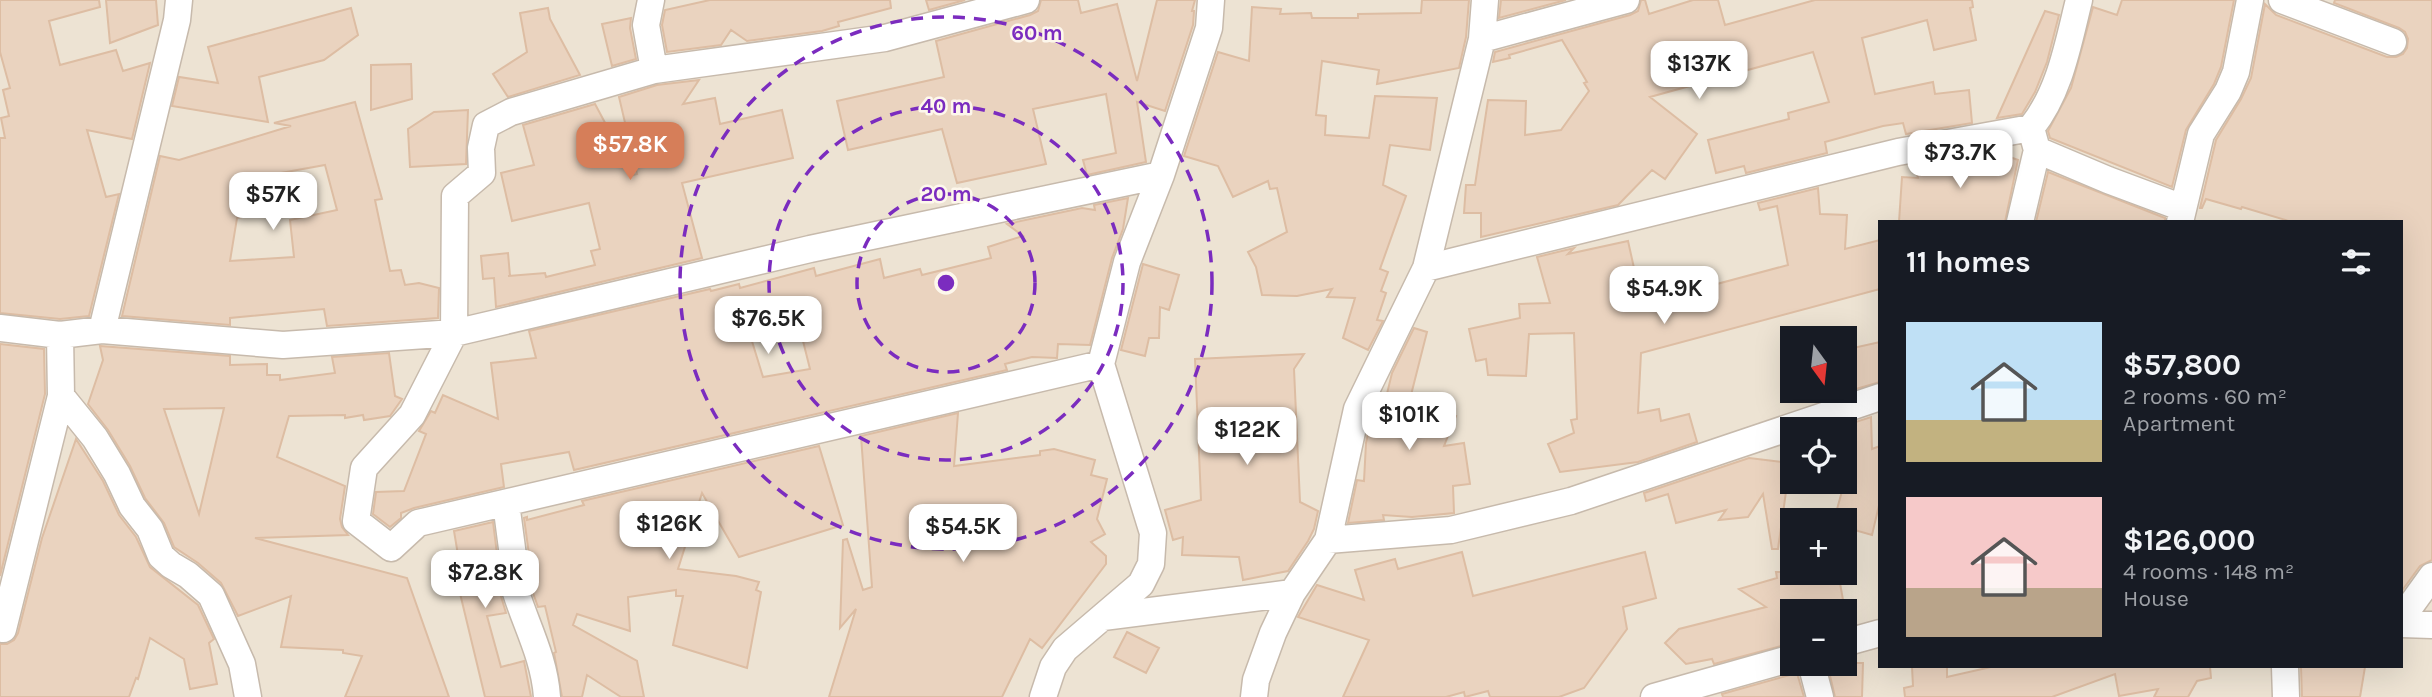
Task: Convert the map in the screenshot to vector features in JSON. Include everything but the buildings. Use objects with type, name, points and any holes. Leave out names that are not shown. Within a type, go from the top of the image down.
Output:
[{"type":"street","points":[[102,330],[177,20],[179,0]]},
{"type":"street","points":[[651,0],[646,25],[654,70]]},
{"type":"street","points":[[1026,0],[885,38],[654,70],[511,112],[486,125],[481,148],[482,173],[455,196],[454,333],[412,415],[364,468],[356,521],[391,548],[418,523],[1101,364]]},
{"type":"street","points":[[1043,697],[1052,667],[1065,649],[1141,584],[1151,564],[1153,533],[1101,364],[1127,262],[1161,174],[1209,28],[1211,0]]},
{"type":"street","points":[[1254,697],[1256,681],[1273,633],[1292,593],[1328,540],[1357,409],[1426,268],[1482,39],[1485,0]]},
{"type":"street","points":[[1482,39],[1626,0]]},
{"type":"street","points":[[2020,220],[2034,139],[2065,57],[2079,0]]},
{"type":"street","points":[[1426,268],[1898,152],[2034,139],[2108,180],[2181,215],[2201,134],[2228,91],[2236,72],[2250,0]]},
{"type":"street","points":[[2282,0],[2393,42]]},
{"type":"street","points":[[0,328],[60,335],[102,330],[283,345],[454,333],[810,249],[1161,174]]},
{"type":"street","points":[[2,629],[61,396],[60,335]]},
{"type":"street","points":[[61,396],[95,438],[117,474],[132,506],[150,529],[161,555],[211,595],[242,664],[248,697]]},
{"type":"street","points":[[1328,540],[1451,530],[1571,501],[1878,398]]},
{"type":"street","points":[[506,503],[515,571],[510,572],[535,638],[547,697]]},
{"type":"street","points":[[2403,619],[2432,576]]},
{"type":"street","points":[[1104,617],[1292,593]]},
{"type":"street","points":[[2403,622],[2432,625]]},
{"type":"street","points":[[1857,639],[1878,634]]},
{"type":"street","points":[[1654,697],[1780,661]]},
{"type":"street","points":[[2285,668],[2286,697]]},
{"type":"street","points":[[1814,676],[1820,697]]},
{"type":"shaded area","points":[[0,0],[2432,0],[2432,697],[0,697]]}]
